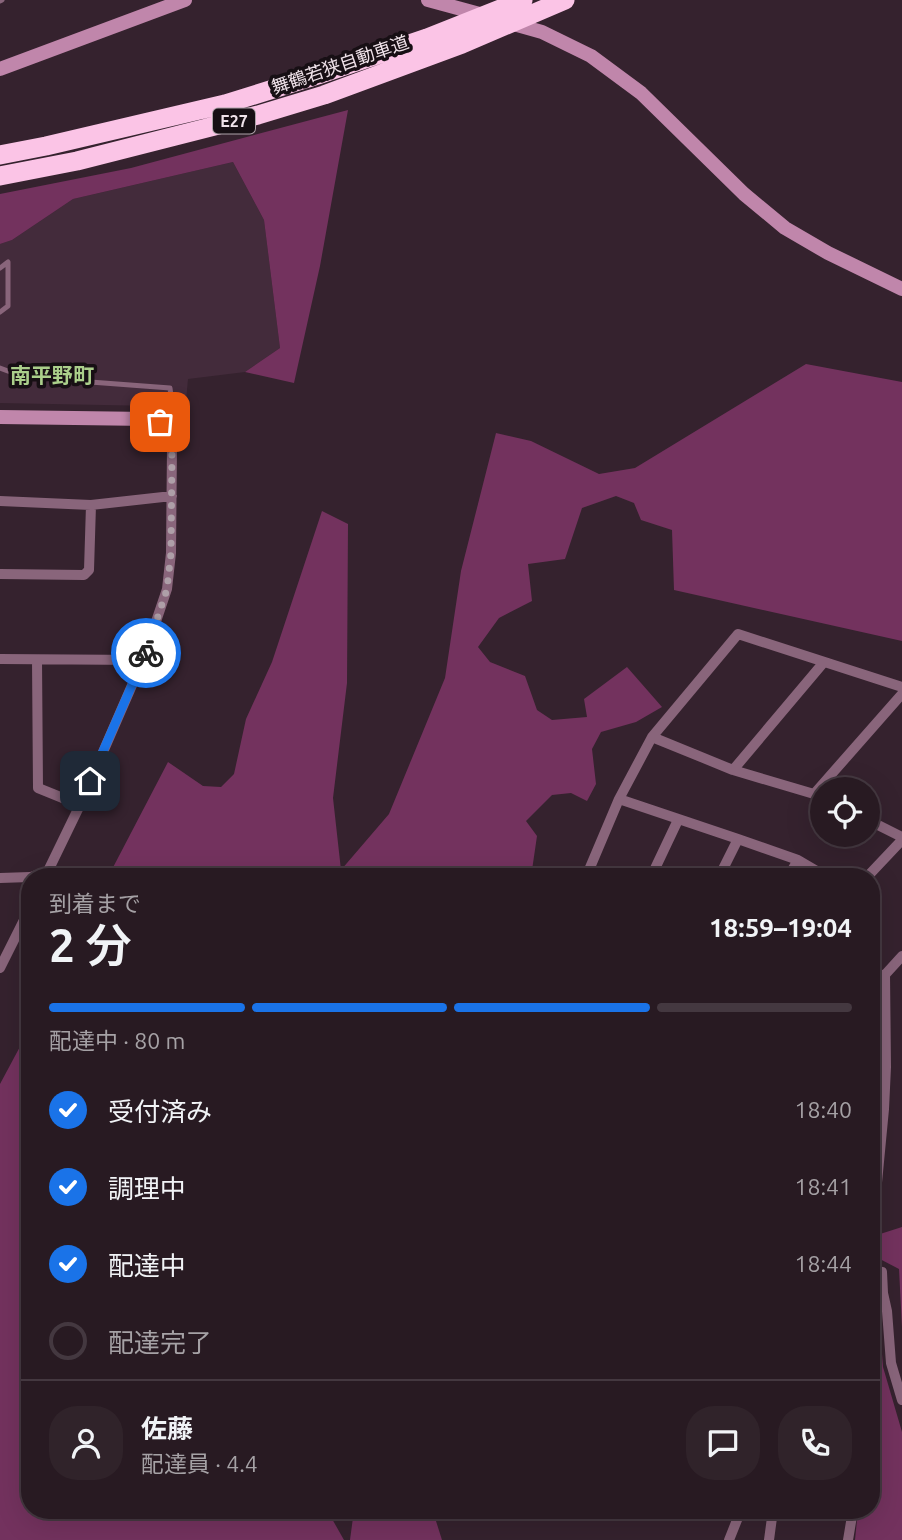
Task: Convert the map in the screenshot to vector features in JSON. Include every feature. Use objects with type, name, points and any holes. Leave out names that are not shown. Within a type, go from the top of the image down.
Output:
[{"type":"highway","name":"舞鶴若狭自動車道","points":[[0,155],[225,104],[427,38],[523,0]]},
{"type":"highway","name":"舞鶴若狭自動車道","points":[[0,176],[78,161],[258,115],[324,95],[462,44],[565,0]]},
{"type":"street","points":[[0,69],[185,0]]},
{"type":"street","points":[[428,0],[542,32],[591,57],[641,93],[744,194],[785,228],[828,253],[902,289]]},
{"type":"street","points":[[0,417],[149,419],[160,422],[169,431],[172,446],[171,553],[167,589],[143,660],[50,868]]},
{"type":"street","points":[[0,501],[91,505],[172,496]]},
{"type":"street","points":[[0,574],[84,575],[89,570],[91,505]]},
{"type":"street","points":[[590,868],[619,799],[652,737],[738,634],[902,687]]},
{"type":"street","points":[[0,659],[143,660]]},
{"type":"street","points":[[37,660],[38,788],[80,805]]},
{"type":"street","points":[[733,770],[824,662]]},
{"type":"street","points":[[834,777],[902,694]]},
{"type":"street","points":[[652,737],[733,770],[810,794]]},
{"type":"street","points":[[619,799],[798,860],[812,868]]},
{"type":"street","points":[[655,868],[678,820]]},
{"type":"street","points":[[875,868],[902,839],[880,827]]},
{"type":"street","points":[[724,868],[738,839]]},
{"type":"street","points":[[793,868],[798,860]]},
{"type":"street","points":[[0,878],[21,877]]},
{"type":"street","points":[[0,968],[21,926]]},
{"type":"street","points":[[880,980],[902,956]]},
{"type":"street","points":[[880,1151],[886,1068],[885,974]]},
{"type":"street","points":[[880,1272],[887,1311],[891,1363],[902,1400]]},
{"type":"street","points":[[729,1540],[737,1519]]},
{"type":"street","points":[[769,1540],[772,1519]]},
{"type":"street","points":[[848,1540],[852,1519]]},
{"type":"lane","points":[[0,268],[8,262],[8,306],[0,312]]},
{"type":"lane","points":[[0,368],[24,377],[170,388],[172,404],[160,422]]},
{"type":"shaded area","points":[[348,110],[320,266],[294,383],[245,372],[280,348],[264,220],[233,162],[73,199],[12,240],[0,244],[0,194],[131,168]]},
{"type":"shaded area","points":[[233,162],[264,220],[280,348],[245,372],[188,379],[185,412],[154,406],[0,403],[0,244],[12,240],[73,199]]},
{"type":"shaded area","points":[[806,364],[902,382],[902,641],[674,590],[672,530],[641,520],[634,503],[616,496],[582,508],[565,559],[528,564],[532,601],[499,618],[478,647],[490,662],[525,676],[537,710],[552,720],[587,717],[584,699],[627,667],[662,707],[636,722],[601,732],[592,749],[596,784],[587,801],[571,793],[552,795],[526,821],[537,836],[532,868],[343,868],[389,814],[445,678],[461,571],[496,433],[531,441],[599,474],[635,468]]},
{"type":"shaded area","points":[[322,511],[348,524],[347,683],[333,798],[341,868],[113,868],[168,762],[203,786],[221,787],[234,774],[246,719],[272,662]]},
{"type":"shaded area","points":[[21,1045],[21,1519],[332,1519],[344,1540],[0,1540],[0,1084]]},
{"type":"shaded area","points":[[902,1227],[902,1327],[899,1269],[880,1259],[880,1234]]},
{"type":"shaded area","points":[[880,1328],[883,1367],[902,1432],[902,1540],[855,1540],[857,1519],[880,1519]]},
{"type":"shaded area","points":[[353,1519],[433,1519],[442,1540],[350,1540]]},
{"type":"way so far","points":[[146,653],[167,589],[171,553],[172,446],[169,431],[160,422]]},
{"type":"district","name":"南平野町","points":[[52,376]]},
{"type":"route","points":[[90,781],[146,653]]}]
